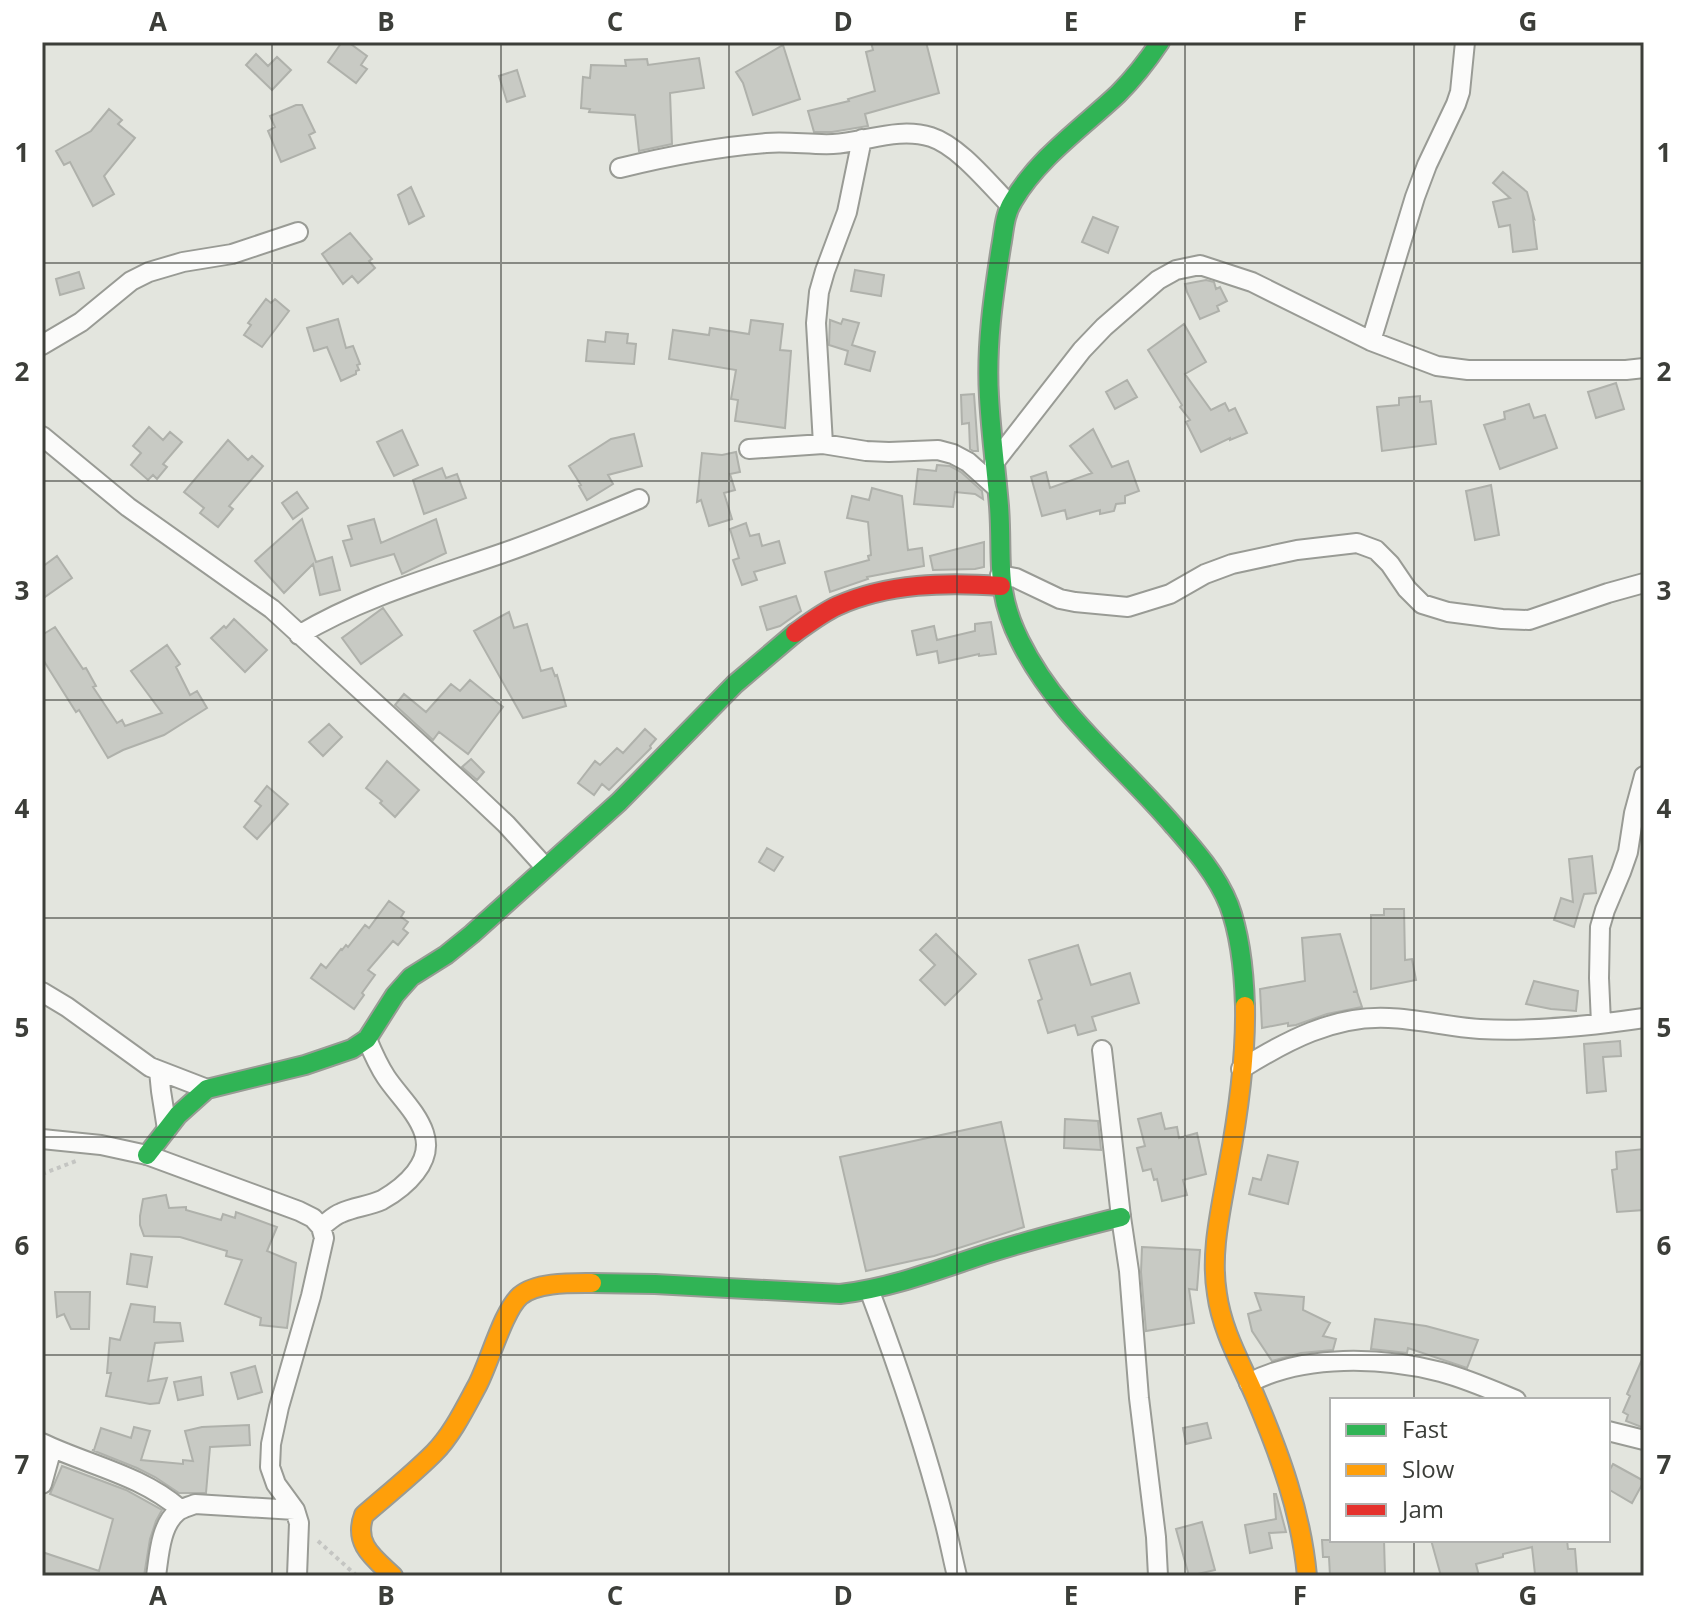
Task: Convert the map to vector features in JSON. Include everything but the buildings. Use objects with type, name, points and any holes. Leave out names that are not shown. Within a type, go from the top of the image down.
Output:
[{"type":"street","points":[[1160,42],[1115,97],[1031,175],[1010,205],[988,340],[989,412],[999,505],[1000,581],[1004,601],[1017,633],[1046,685],[1077,724],[1156,804],[1208,865],[1231,912],[1245,986],[1245,1022],[1236,1113],[1215,1239],[1214,1281],[1222,1320],[1280,1456],[1292,1493],[1305,1548],[1307,1576]]},
{"type":"street","points":[[1371,341],[1415,197],[1460,92],[1465,42]]},
{"type":"street","points":[[620,168],[657,159],[766,143],[834,144],[916,134],[933,138],[949,147],[1010,205]]},
{"type":"street","points":[[823,444],[816,323],[819,292],[847,212],[862,139]]},
{"type":"street","points":[[42,345],[81,322],[131,281],[149,272],[183,262],[232,254],[298,232]]},
{"type":"street","points":[[994,463],[1082,350],[1104,327],[1158,280],[1176,270],[1200,265],[1252,282],[1371,341],[1437,366],[1468,370],[1644,368]]},
{"type":"street","points":[[45,444],[272,609],[506,824],[545,867]]},
{"type":"street","points":[[749,449],[823,444],[877,452],[938,450],[968,462],[996,487]]},
{"type":"street","points":[[299,635],[386,594],[506,552],[639,499]]},
{"type":"street","points":[[147,1155],[194,1099],[207,1089],[330,1058],[367,1039],[395,995],[411,977],[472,934],[638,783],[754,665],[785,640],[837,606],[870,594],[901,588],[1016,578],[1060,599],[1128,607],[1170,594],[1205,574],[1232,564],[1357,543],[1376,550],[1422,604],[1461,614],[1529,620],[1644,583]]},
{"type":"street","points":[[1601,1023],[1600,927],[1628,852],[1644,776]]},
{"type":"street","points":[[42,992],[150,1067],[207,1089]]},
{"type":"street","points":[[1241,1069],[1304,1034],[1358,1019],[1387,1018],[1478,1029],[1532,1030],[1644,1018]]},
{"type":"street","points":[[321,1227],[344,1211],[373,1203],[395,1191],[410,1180],[425,1152],[425,1134],[384,1075],[367,1039]]},
{"type":"street","points":[[1102,1050],[1129,1271],[1158,1576]]},
{"type":"street","points":[[159,1071],[167,1129]]},
{"type":"street","points":[[42,1139],[101,1145],[147,1155],[299,1211],[313,1218],[321,1227],[324,1238],[311,1296],[271,1444],[270,1467],[276,1484],[297,1516],[297,1576]]},
{"type":"street","points":[[393,1576],[366,1547],[361,1537],[364,1515],[435,1452],[479,1383],[511,1308],[528,1291],[561,1283],[655,1284],[840,1294],[870,1292],[986,1254],[1121,1217]]},
{"type":"street","points":[[870,1292],[895,1358],[927,1460],[957,1576]]},
{"type":"street","points":[[1249,1383],[1266,1373],[1294,1366],[1371,1362],[1442,1372],[1511,1398]]},
{"type":"street","points":[[1610,1432],[1644,1440]]},
{"type":"street","points":[[42,1484],[47,1445],[146,1486],[180,1509]]},
{"type":"street","points":[[156,1576],[163,1537],[171,1518],[180,1509],[195,1504],[297,1516]]},
{"type":"path","points":[[297,1516],[338,1561],[357,1576]]},
{"type":"traffic: fast","points":[[1160,42],[1118,94],[1035,171],[1008,212],[995,285],[988,359],[1001,574],[1012,623],[1052,692],[1182,835],[1218,883],[1229,905],[1236,930],[1243,968],[1245,1006]]},
{"type":"traffic: fast","points":[[147,1155],[178,1115],[207,1089],[305,1065],[352,1049],[367,1039],[395,995],[411,977],[472,934],[619,802],[735,684],[795,633]]},
{"type":"traffic: fast","points":[[592,1283],[840,1294],[897,1283],[1022,1243],[1121,1217]]},
{"type":"traffic: slow","points":[[1245,1006],[1241,1087],[1217,1231],[1215,1278],[1219,1308],[1228,1334],[1288,1484],[1300,1529],[1307,1576]]},
{"type":"traffic: slow","points":[[393,1576],[363,1542],[361,1525],[364,1515],[426,1461],[447,1438],[477,1386],[508,1313],[520,1296],[544,1286],[592,1283]]},
{"type":"traffic: jam","points":[[795,633],[837,606],[876,593],[918,586],[1001,586]]}]
